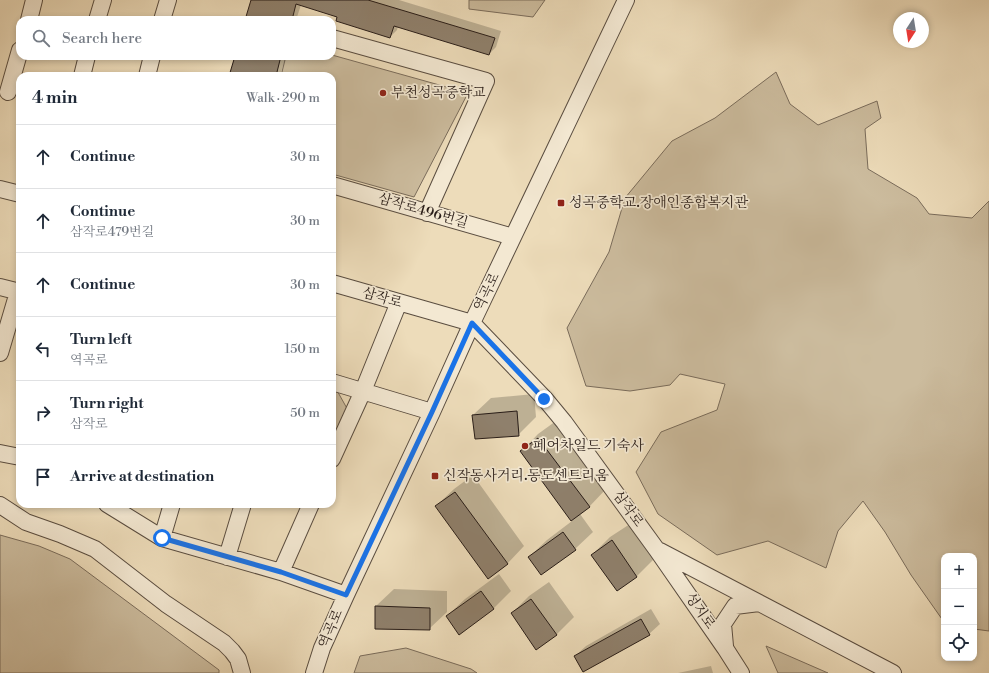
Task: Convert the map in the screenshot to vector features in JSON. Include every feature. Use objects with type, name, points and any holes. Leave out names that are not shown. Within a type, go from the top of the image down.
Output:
[{"type":"street","points":[[30,16],[34,0]]},
{"type":"street","points":[[99,16],[103,0]]},
{"type":"street","points":[[163,16],[168,0]]},
{"type":"street","name":"역곡로","points":[[314,673],[322,648],[472,323],[626,0]]},
{"type":"street","points":[[336,39],[486,80],[427,213]]},
{"type":"street","points":[[9,92],[17,60]]},
{"type":"street","points":[[83,72],[86,60]]},
{"type":"street","points":[[148,72],[151,60]]},
{"type":"street","name":"삼작로496번길","points":[[336,186],[514,237]]},
{"type":"street","points":[[0,189],[16,193]]},
{"type":"street","name":"삼작로","points":[[336,284],[472,323],[564,422],[657,550],[893,673]]},
{"type":"street","points":[[0,287],[16,291]]},
{"type":"street","points":[[0,353],[16,302]]},
{"type":"street","points":[[336,450],[363,391],[398,302]]},
{"type":"street","points":[[336,383],[432,412]]},
{"type":"street","points":[[0,453],[16,456]]},
{"type":"street","points":[[0,505],[26,522],[60,534],[95,549],[166,604],[224,643],[238,659],[242,673]]},
{"type":"street","points":[[113,508],[162,538],[281,572],[346,595]]},
{"type":"street","points":[[162,538],[171,508]]},
{"type":"street","points":[[227,556],[242,508]]},
{"type":"street","points":[[281,572],[309,508]]},
{"type":"street","name":"성지로","points":[[657,550],[741,673]]},
{"type":"street","points":[[725,648],[722,624],[736,606],[758,603]]},
{"type":"shaded area","points":[[469,0],[545,0],[533,17],[469,9]]},
{"type":"shaded area","points":[[336,56],[468,93],[414,197],[336,175],[336,72],[282,72],[285,60],[336,60]]},
{"type":"shaded area","points":[[776,72],[790,104],[818,125],[877,101],[881,118],[865,129],[868,169],[917,198],[929,214],[972,218],[989,201],[989,631],[977,629],[977,553],[941,553],[941,618],[911,575],[885,532],[863,501],[838,531],[826,568],[768,541],[717,555],[658,514],[636,472],[661,432],[717,410],[725,384],[680,374],[670,385],[630,391],[586,386],[567,328],[609,252],[625,198],[672,141],[715,118]]},
{"type":"shaded area","points":[[336,389],[349,412],[336,438]]},
{"type":"shaded area","points":[[0,535],[39,546],[70,559],[219,670],[219,673],[0,673]]},
{"type":"shaded area","points":[[766,646],[828,673],[778,673]]},
{"type":"shaded area","points":[[406,648],[471,669],[477,673],[354,673],[360,656]]},
{"type":"building","points":[[251,0],[368,0],[495,38],[489,55],[394,26],[390,38],[336,21],[336,16],[296,4],[293,16],[246,16]]},
{"type":"building","points":[[234,60],[280,60],[277,72],[230,72]]},
{"type":"building","points":[[517,411],[519,436],[475,439],[472,415]]},
{"type":"building","points":[[538,438],[590,507],[571,521],[520,451]]},
{"type":"building","points":[[455,492],[508,564],[488,579],[435,506]]},
{"type":"building","points":[[563,532],[576,550],[541,575],[528,557]]},
{"type":"building","points":[[612,540],[637,577],[617,591],[591,555]]},
{"type":"building","points":[[481,591],[494,609],[459,635],[446,616]]},
{"type":"building","points":[[531,599],[557,635],[536,650],[511,613]]},
{"type":"building","points":[[375,606],[430,608],[430,630],[375,629]]},
{"type":"building","points":[[641,619],[650,635],[583,672],[574,656]]},
{"type":"place","name":"부천성곡중학교","points":[[383,93]]},
{"type":"place","name":"성곡중학교.장애인종합복지관","points":[[561,203]]},
{"type":"place","name":"페어차일드 기숙사","points":[[525,446]]},
{"type":"place","name":"신작동사거리.동도센트리움","points":[[435,476]]},
{"type":"route","points":[[162,538],[281,572],[346,595],[472,323],[544,399]]}]
